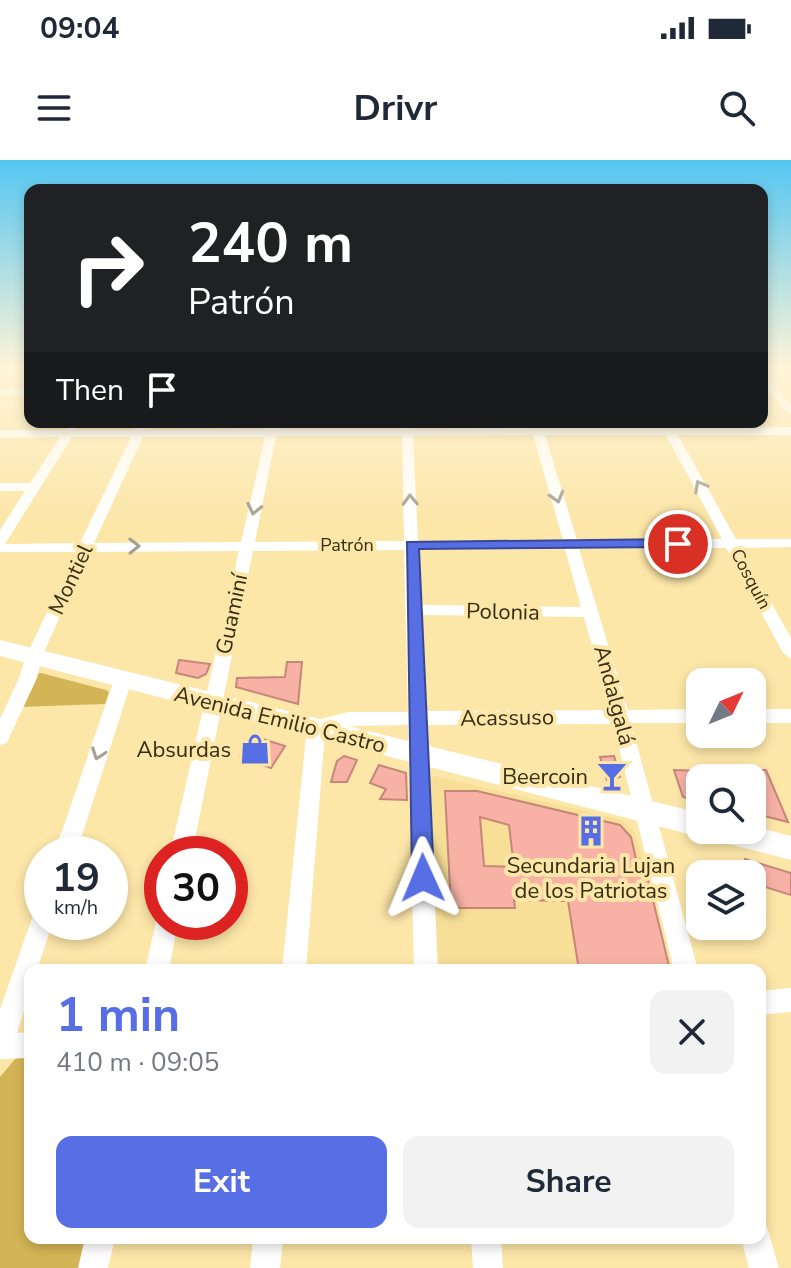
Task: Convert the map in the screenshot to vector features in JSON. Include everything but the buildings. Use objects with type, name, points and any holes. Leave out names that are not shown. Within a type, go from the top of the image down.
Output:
[{"type":"main road","name":"Avenida Emilio Castro","points":[[0,648],[686,821]]},
{"type":"main road","points":[[766,842],[791,848]]},
{"type":"street","points":[[0,434],[72,428],[272,428]]},
{"type":"street","points":[[0,541],[72,428]]},
{"type":"street","name":"Montiel","points":[[0,738],[28,678],[34,656],[142,428]]},
{"type":"street","name":"Guaminí","points":[[185,836],[272,428]]},
{"type":"street","points":[[407,428],[426,964]]},
{"type":"street","name":"Andalgalá","points":[[537,428],[621,716],[684,964]]},
{"type":"street","name":"Cosquín","points":[[668,428],[791,653]]},
{"type":"street","points":[[698,428],[791,431]]},
{"type":"street","points":[[0,487],[35,487]]},
{"type":"street","name":"Patrón","points":[[0,548],[246,544],[791,543]]},
{"type":"street","name":"Polonia","points":[[414,610],[592,612]]},
{"type":"street","points":[[71,836],[123,680]]},
{"type":"street","name":"Acassuso","points":[[316,727],[348,719],[686,716]]},
{"type":"street","points":[[766,716],[791,716]]},
{"type":"street","points":[[295,964],[316,727]]},
{"type":"street","points":[[28,964],[36,940]]},
{"type":"street","points":[[158,964],[163,940]]},
{"type":"street","points":[[24,975],[0,1046],[24,1045]]},
{"type":"street","points":[[766,1002],[791,1000]]},
{"type":"street","points":[[93,1268],[99,1244]]},
{"type":"street","points":[[265,1268],[267,1244]]},
{"type":"street","points":[[486,1244],[488,1268]]},
{"type":"street","points":[[758,1244],[764,1268]]},
{"type":"shaded area","points":[[41,673],[106,690],[109,692],[105,704],[19,707],[34,675]]},
{"type":"shaded area","points":[[435,776],[622,820],[634,832],[643,859],[562,858],[578,964],[434,964],[427,784]]},
{"type":"shaded area","points":[[24,1056],[24,1244],[88,1244],[82,1268],[0,1268],[0,1077],[15,1059]]},
{"type":"place","name":"Absurdas","points":[[255,749]]},
{"type":"place","name":"Beercoin","points":[[612,776]]},
{"type":"place","name":"Secundaria Lujan de los Patriotas","points":[[591,831]]},
{"type":"route","points":[[423,878],[412,545],[678,544]]}]
